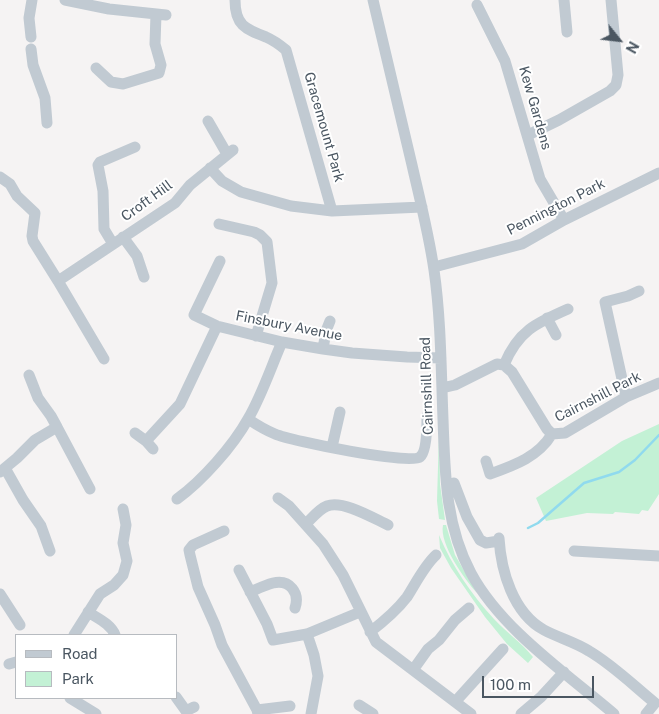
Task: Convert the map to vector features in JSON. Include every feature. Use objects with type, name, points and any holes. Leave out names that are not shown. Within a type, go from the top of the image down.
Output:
[{"type":"street","points":[[32,0],[29,18],[33,65],[45,98],[47,123]]},
{"type":"street","points":[[65,0],[108,9],[161,15],[155,44],[161,65],[159,73],[123,84],[112,82],[96,68]]},
{"type":"street","name":"Gracemount Park","points":[[235,0],[237,16],[243,26],[257,35],[270,39],[286,50],[332,211]]},
{"type":"street","name":"Cairnshill Road","points":[[373,0],[422,207],[434,267],[441,358],[446,488],[451,518],[463,556],[480,588],[495,608],[519,633],[614,714]]},
{"type":"street","points":[[564,0],[567,32]]},
{"type":"street","points":[[528,135],[559,120],[610,91],[616,85],[618,75],[611,0]]},
{"type":"street","name":"Kew Gardens","points":[[477,5],[505,61],[540,179],[564,220]]},
{"type":"street","name":"Croft Hill","points":[[58,281],[175,202],[190,185],[230,152],[208,121]]},
{"type":"street","points":[[118,240],[104,229],[103,191],[98,164],[135,147]]},
{"type":"street","points":[[210,168],[222,181],[241,192],[292,206],[332,211],[422,207]]},
{"type":"street","name":"Pennington Park","points":[[434,267],[522,244],[564,220],[659,172]]},
{"type":"street","points":[[0,177],[10,184],[17,196],[35,213],[33,241],[104,359]]},
{"type":"street","points":[[219,224],[254,232],[267,242],[272,283],[256,336]]},
{"type":"street","name":"Croft Hill","points":[[118,240],[137,256],[144,277]]},
{"type":"street","name":"Finsbury Avenue","points":[[220,262],[194,315],[216,326],[282,342],[323,349],[352,353],[441,358]]},
{"type":"street","points":[[626,397],[600,302],[628,296],[639,291]]},
{"type":"street","points":[[442,388],[455,385],[490,366],[504,365],[516,342],[528,329],[568,309]]},
{"type":"street","points":[[547,318],[556,335]]},
{"type":"street","points":[[323,349],[330,321]]},
{"type":"street","points":[[135,434],[150,445],[180,404],[216,326]]},
{"type":"street","points":[[177,499],[191,489],[216,462],[248,419],[282,342]]},
{"type":"street","name":"Cairnshill Park","points":[[504,365],[512,372],[552,434],[565,434],[626,397],[659,383]]},
{"type":"street","points":[[30,375],[38,398],[57,427],[90,490]]},
{"type":"street","points":[[332,447],[340,412]]},
{"type":"street","points":[[248,419],[262,429],[291,439],[391,458],[415,460],[424,451],[427,416]]},
{"type":"street","points":[[50,551],[41,526],[2,470],[35,440],[57,427]]},
{"type":"street","points":[[486,461],[492,478],[540,449],[552,434]]},
{"type":"street","points":[[454,483],[467,517],[480,540],[486,543],[499,540],[506,577],[522,610],[542,629],[590,651],[657,705],[646,714]]},
{"type":"street","points":[[278,498],[289,506],[323,544],[343,575],[376,642],[471,714]]},
{"type":"street","points":[[306,524],[328,506],[337,505],[350,507],[388,525]]},
{"type":"street","points":[[75,634],[100,594],[114,585],[124,575],[127,561],[123,543],[126,525],[123,509]]},
{"type":"street","points":[[224,531],[193,545],[189,550],[198,587],[222,644],[258,712],[290,706]]},
{"type":"street","points":[[574,551],[659,556]]},
{"type":"street","points":[[370,632],[384,621],[406,598],[429,561],[436,555]]},
{"type":"street","points":[[239,570],[267,624],[273,640],[308,634],[360,612]]},
{"type":"street","points":[[250,592],[272,583],[284,584],[294,591],[297,596],[295,608]]},
{"type":"street","points":[[0,594],[20,625]]},
{"type":"street","points":[[413,670],[428,649],[469,608]]},
{"type":"street","points":[[88,612],[109,627],[114,634]]},
{"type":"street","points":[[308,634],[318,676],[311,714]]},
{"type":"street","points":[[455,702],[503,649]]},
{"type":"street","points":[[521,714],[541,697],[564,672]]},
{"type":"street","points":[[72,699],[96,714]]},
{"type":"street","points":[[178,699],[188,711]]},
{"type":"street","points":[[359,705],[373,714]]},
{"type":"green space","points":[[659,424],[659,494],[648,511],[642,510],[639,514],[615,512],[613,514],[587,513],[546,521],[536,498],[622,441]]},
{"type":"green space","points":[[439,432],[440,484],[445,520],[439,519],[437,501]]},
{"type":"green space","points":[[443,525],[446,525],[455,555],[477,593],[460,571],[449,551],[445,542]]},
{"type":"green space","points":[[439,535],[456,569],[478,600],[494,619],[533,657],[528,663],[507,644],[485,617],[451,568],[440,548]]},
{"type":"waterway","points":[[528,528],[538,523],[584,483],[619,472],[635,460],[659,435]]}]
